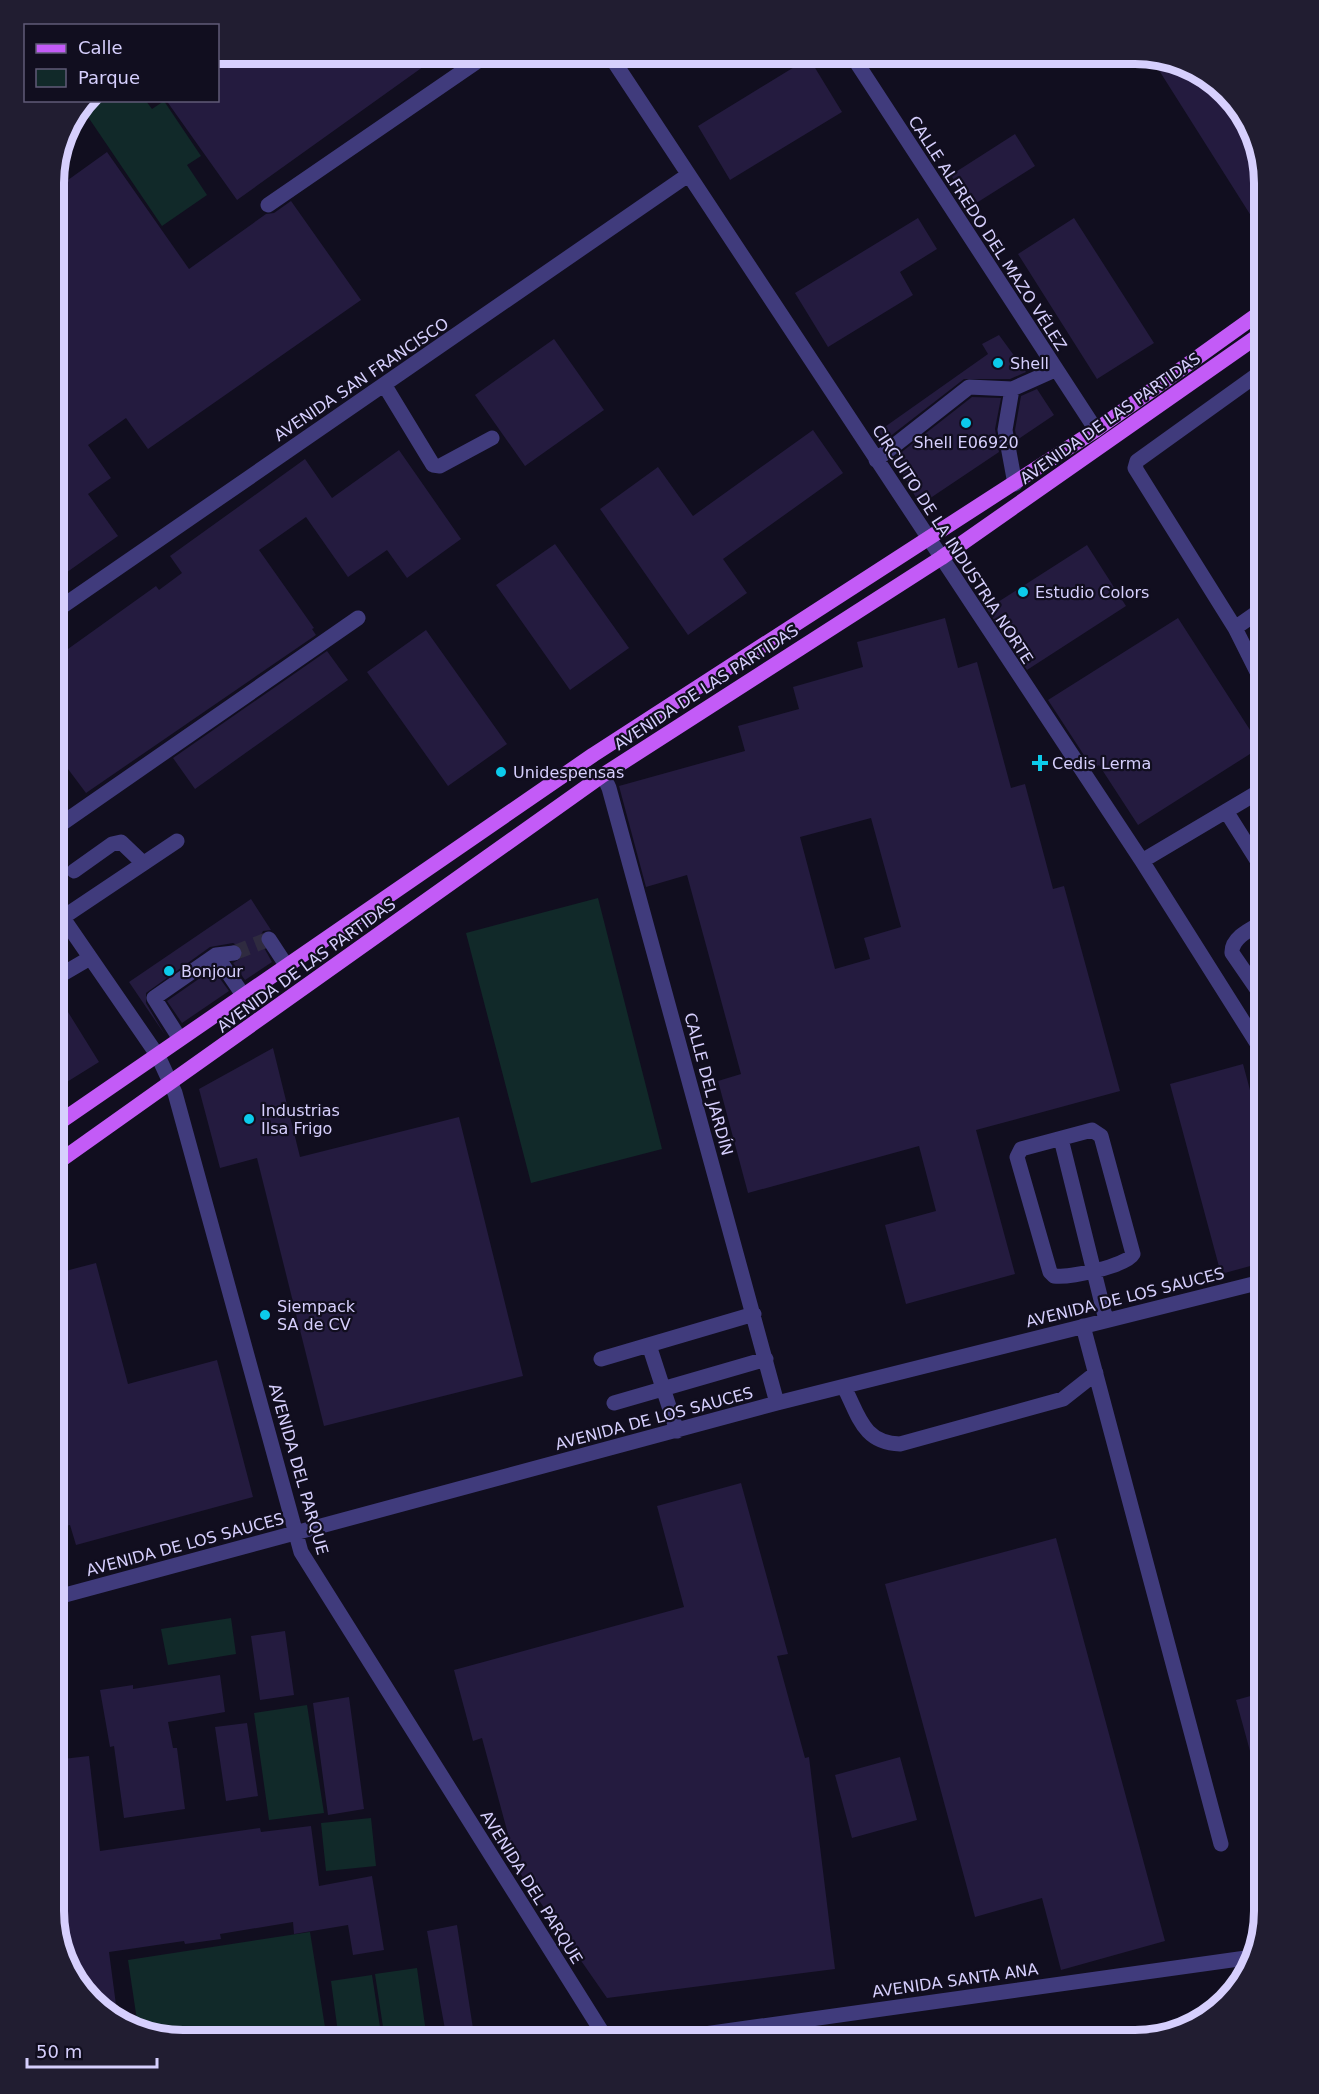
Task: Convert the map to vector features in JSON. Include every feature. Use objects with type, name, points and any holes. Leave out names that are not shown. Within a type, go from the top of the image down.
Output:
[{"type":"main road","name":"AVENIDA DE LAS PARTIDAS","points":[[64,1119],[593,755],[927,537],[1015,484],[1096,430],[1254,317]]},
{"type":"main road","name":"AVENIDA DE LAS PARTIDAS","points":[[64,1158],[603,775],[941,558],[1254,339]]},
{"type":"street","points":[[268,205],[473,64]]},
{"type":"street","name":"CIRCUITO DE LA INDUSTRIA NORTE","points":[[616,64],[1142,861],[1254,1039]]},
{"type":"street","name":"CALLE ALFREDO DEL MAZO VÉLEZ","points":[[858,65],[1096,430]]},
{"type":"street","name":"AVENIDA SAN FRANCISCO","points":[[65,605],[688,175]]},
{"type":"street","points":[[876,460],[969,387],[1012,389],[1055,370]]},
{"type":"street","points":[[1254,377],[1137,460],[1135,468],[1235,628],[1254,666]]},
{"type":"street","points":[[385,386],[433,465],[440,466],[492,438]]},
{"type":"street","points":[[1012,389],[1005,430],[1015,484]]},
{"type":"street","points":[[1235,628],[1254,615]]},
{"type":"street","points":[[65,822],[358,618]]},
{"type":"street","name":"CALLE DEL JARDÍN","points":[[603,775],[609,788],[777,1403]]},
{"type":"street","points":[[1142,861],[1254,794]]},
{"type":"street","points":[[1226,811],[1254,856]]},
{"type":"street","points":[[65,908],[177,841]]},
{"type":"street","points":[[74,871],[112,843],[121,842],[143,863]]},
{"type":"street","name":"AVENIDA DEL PARQUE","points":[[65,921],[158,1056],[171,1083],[296,1533],[310,1569],[600,2029]]},
{"type":"street","points":[[1254,928],[1234,941],[1232,953],[1254,985]]},
{"type":"street","points":[[269,939],[286,965]]},
{"type":"street","points":[[180,1039],[154,998],[216,955],[234,953]]},
{"type":"street","points":[[216,955],[243,995]]},
{"type":"street","points":[[65,973],[90,958]]},
{"type":"street","points":[[1092,1130],[1101,1136],[1133,1254],[1127,1261],[1094,1270],[1059,1277],[1050,1272],[1017,1156],[1021,1149],[1092,1130]]},
{"type":"street","points":[[1061,1139],[1106,1320]]},
{"type":"street","name":"AVENIDA DE LOS SAUCES","points":[[64,1595],[777,1403],[1254,1284]]},
{"type":"street","points":[[601,1359],[754,1314]]},
{"type":"street","points":[[1083,1326],[1221,1844]]},
{"type":"street","points":[[649,1345],[677,1431]]},
{"type":"street","points":[[614,1403],[766,1359]]},
{"type":"street","points":[[844,1387],[870,1437],[884,1443],[900,1444],[1063,1399],[1096,1373]]},
{"type":"street","name":"AVENIDA SANTA ANA","points":[[736,2030],[1244,1958]]},
{"type":"green space","points":[[96,102],[147,102],[152,109],[165,102],[201,156],[187,165],[207,195],[162,226],[87,115]]},
{"type":"green space","points":[[598,898],[662,1149],[531,1183],[466,933]]},
{"type":"green space","points":[[231,1618],[236,1654],[168,1665],[161,1629]]},
{"type":"green space","points":[[307,1705],[324,1813],[269,1820],[254,1713]]},
{"type":"green space","points":[[371,1818],[376,1866],[326,1871],[321,1823]]},
{"type":"green space","points":[[310,1932],[325,2029],[176,2029],[145,2023],[137,2020],[128,1960]]},
{"type":"green space","points":[[417,1968],[426,2029],[383,2029],[375,1974]]},
{"type":"green space","points":[[372,1975],[380,2029],[338,2029],[331,1981]]},
{"type":"building","points":[[219,64],[427,64],[237,200],[167,102],[219,102]]},
{"type":"building","points":[[798,65],[813,65],[842,112],[730,180],[698,126]]},
{"type":"building","points":[[1157,67],[1174,71],[1202,85],[1225,105],[1234,117],[1248,145],[1252,160],[1254,221]]},
{"type":"building","points":[[1015,134],[1035,166],[970,207],[951,175]]},
{"type":"building","points":[[107,152],[189,269],[266,214],[274,213],[291,201],[361,300],[148,449],[126,418],[88,445],[111,478],[88,494],[118,536],[65,574],[65,182]]},
{"type":"building","points":[[918,218],[937,249],[900,272],[913,295],[828,347],[795,293]]},
{"type":"building","points":[[1074,218],[1154,343],[1097,379],[1018,254]]},
{"type":"building","points":[[999,335],[1026,372],[1010,379],[964,379],[884,441],[879,431],[988,354],[982,344]]},
{"type":"building","points":[[554,339],[604,410],[525,466],[475,395]]},
{"type":"building","points":[[1037,389],[1054,415],[1017,440],[1015,430],[1021,396]]},
{"type":"building","points":[[972,397],[1001,398],[995,429],[999,452],[920,505],[894,458]]},
{"type":"building","points":[[813,430],[843,473],[723,559],[747,593],[688,635],[600,509],[658,467],[693,516]]},
{"type":"building","points":[[399,450],[461,539],[407,578],[387,550],[348,577],[306,517],[259,550],[314,628],[312,629],[316,635],[86,793],[68,769],[65,771],[65,651],[156,586],[159,590],[182,573],[170,556],[305,459],[332,498]]},
{"type":"building","points":[[555,544],[629,648],[570,690],[496,585]]},
{"type":"building","points":[[1087,545],[1126,606],[1027,670],[987,609]]},
{"type":"building","points":[[945,618],[958,668],[977,662],[1011,788],[1025,784],[1053,889],[1064,886],[1120,1091],[976,1130],[1015,1274],[906,1304],[885,1225],[936,1211],[919,1146],[748,1193],[718,1081],[741,1074],[687,875],[646,887],[619,786],[745,751],[738,726],[799,709],[793,687],[863,667],[857,642]],"holes":[[[871,818],[901,927],[864,938],[870,959],[835,969],[800,837]]]},
{"type":"building","points":[[1178,618],[1254,736],[1254,751],[1138,825],[1099,765],[1093,769],[1048,700]]},
{"type":"building","points":[[426,630],[507,744],[448,786],[367,672]]},
{"type":"building","points":[[327,651],[348,680],[195,789],[173,758]]},
{"type":"building","points":[[251,899],[271,930],[263,931],[259,939],[272,962],[245,980],[233,963],[243,957],[241,947],[233,943],[210,947],[146,993],[146,1003],[165,1035],[129,982]]},
{"type":"building","points":[[213,969],[229,991],[182,1023],[167,1001]]},
{"type":"building","points":[[68,1012],[99,1062],[64,1083],[65,1014]]},
{"type":"building","points":[[273,1048],[300,1157],[459,1117],[523,1376],[324,1426],[257,1158],[220,1168],[199,1089]]},
{"type":"building","points":[[1243,1064],[1254,1105],[1254,1265],[1221,1274],[1170,1084]]},
{"type":"building","points":[[96,1263],[128,1384],[217,1360],[253,1497],[76,1545],[70,1525],[64,1526],[64,1271]]},
{"type":"building","points":[[1254,1412],[1254,1427],[1250,1413]]},
{"type":"building","points":[[741,1483],[788,1654],[777,1656],[805,1758],[809,1757],[835,1969],[607,1998],[495,1837],[508,1834],[482,1738],[473,1741],[454,1670],[684,1607],[657,1506]]},
{"type":"building","points":[[1056,1538],[1165,1941],[1061,1970],[1042,1898],[975,1917],[885,1584]]},
{"type":"building","points":[[285,1631],[294,1695],[260,1700],[251,1636]]},
{"type":"building","points":[[220,1675],[225,1712],[168,1722],[173,1748],[177,1748],[185,1809],[124,1818],[114,1746],[110,1747],[100,1690],[133,1685],[133,1689]]},
{"type":"building","points":[[1254,1695],[1254,1766],[1236,1700]]},
{"type":"building","points":[[349,1697],[364,1809],[328,1815],[313,1703]]},
{"type":"building","points":[[247,1723],[258,1796],[226,1801],[215,1727]]},
{"type":"building","points":[[89,1756],[100,1851],[260,1828],[261,1832],[311,1826],[319,1886],[372,1876],[384,1950],[353,1955],[348,1925],[294,1934],[293,1922],[220,1934],[221,1939],[185,1944],[184,1941],[109,1952],[116,2009],[94,1989],[85,1977],[71,1949],[67,1934],[64,1910],[64,1759]]},
{"type":"building","points":[[900,1757],[917,1820],[852,1838],[835,1775]]},
{"type":"building","points":[[457,1925],[473,2029],[445,2029],[427,1931]]},
{"type":"tunnel","points":[[234,953],[269,939]]},
{"type":"place","name":"Shell","points":[[998,363]]},
{"type":"place","name":"Shell E06920","points":[[966,423]]},
{"type":"place","name":"Estudio Colors","points":[[1023,592]]},
{"type":"place","name":"Cedis Lerma","points":[[1040,763]]},
{"type":"place","name":"Unidespensas","points":[[501,772]]},
{"type":"place","name":"Bonjour","points":[[169,971]]},
{"type":"place","name":"Industrias Ilsa Frigo","points":[[249,1119]]},
{"type":"place","name":"Siempack SA de CV","points":[[265,1315]]}]
